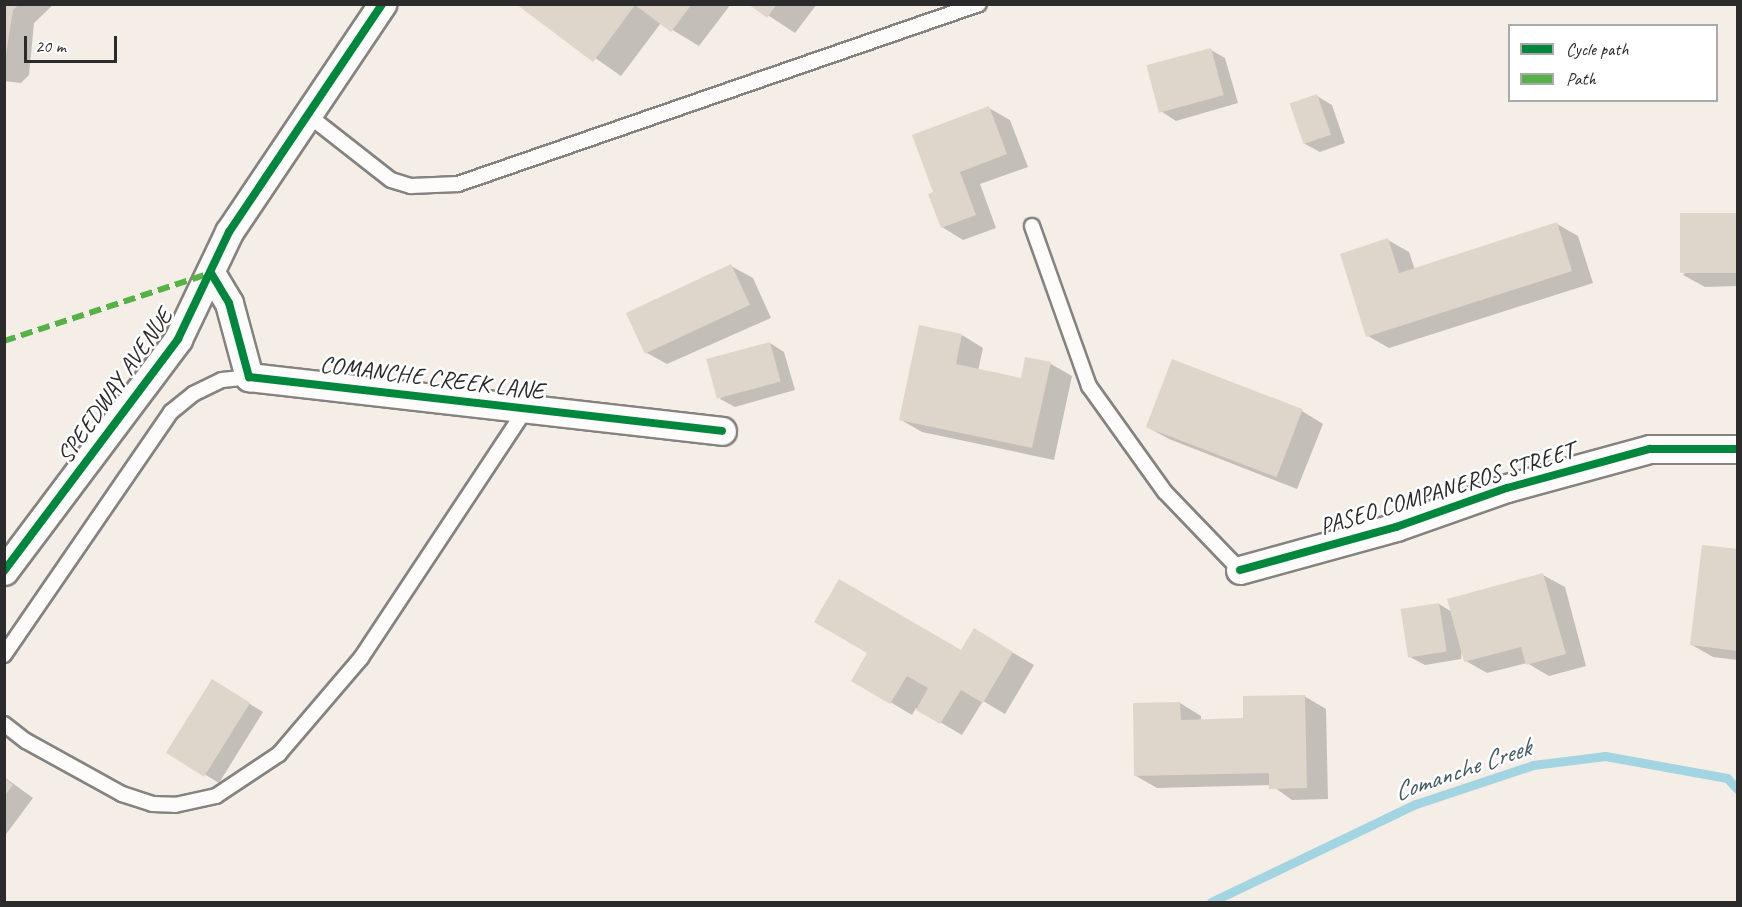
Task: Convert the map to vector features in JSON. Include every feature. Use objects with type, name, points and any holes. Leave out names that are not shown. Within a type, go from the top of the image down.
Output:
[{"type":"street","name":"SPEEDWAY AVENUE","points":[[4,571],[178,339],[229,232],[382,4]]},
{"type":"street","points":[[211,273],[229,303],[249,377]]},
{"type":"street","name":"COMANCHE CREEK LANE","points":[[249,377],[722,431]]},
{"type":"street","name":"PASEO COMPANEROS STREET","points":[[1239,570],[1396,527],[1507,489],[1650,449],[1737,449]]},
{"type":"lane","points":[[308,115],[391,180],[411,186],[458,184],[979,4]]},
{"type":"lane","points":[[1032,226],[1089,386],[1117,430],[1165,492],[1239,570]]},
{"type":"lane","points":[[4,655],[171,412],[193,394],[222,380],[249,377]]},
{"type":"lane","points":[[4,724],[26,741],[122,794],[152,804],[175,805],[216,796],[279,754],[361,658],[526,409]]},
{"type":"building","points":[[4,4],[19,4],[13,10],[4,66]]},
{"type":"building","points":[[516,4],[692,4],[671,32],[635,5],[593,62]]},
{"type":"building","points":[[748,4],[777,4],[767,18]]},
{"type":"building","points":[[1211,48],[1224,95],[1159,113],[1146,65]]},
{"type":"building","points":[[1317,94],[1331,135],[1304,144],[1290,103]]},
{"type":"building","points":[[989,106],[1007,154],[960,172],[976,215],[941,228],[928,194],[933,192],[912,135]]},
{"type":"building","points":[[1680,213],[1738,213],[1738,273],[1680,273]]},
{"type":"building","points":[[1557,222],[1572,271],[1366,337],[1340,254],[1388,238],[1399,273]]},
{"type":"building","points":[[731,264],[750,305],[645,354],[626,313]]},
{"type":"building","points":[[919,325],[962,334],[956,364],[1021,378],[1025,357],[1051,362],[1032,448],[899,420]]},
{"type":"building","points":[[770,342],[781,382],[717,399],[706,359]]},
{"type":"building","points":[[1172,359],[1303,409],[1277,477],[1146,427]]},
{"type":"building","points":[[1702,545],[1738,549],[1738,651],[1690,645]]},
{"type":"building","points":[[1543,573],[1566,654],[1526,665],[1521,647],[1464,662],[1447,599]]},
{"type":"building","points":[[839,579],[961,650],[974,628],[1013,652],[983,703],[961,690],[940,724],[916,710],[928,688],[907,676],[890,704],[851,681],[867,653],[814,622]]},
{"type":"building","points":[[1439,603],[1447,651],[1408,657],[1400,609]]},
{"type":"building","points":[[212,679],[250,703],[204,777],[166,753]]},
{"type":"building","points":[[1305,695],[1307,788],[1269,789],[1269,773],[1134,776],[1133,703],[1180,702],[1181,720],[1243,718],[1243,696]]},
{"type":"building","points":[[4,778],[13,785],[4,796]]},
{"type":"waterway","name":"Comanche Creek","points":[[1211,902],[1416,804],[1533,765],[1605,756],[1727,778],[1738,790]]},
{"type":"marked path","points":[[4,341],[211,273]]},
{"type":"cycle path","points":[[4,571],[178,339],[229,232],[382,4]]},
{"type":"cycle path","points":[[211,273],[229,303],[249,377],[722,431]]},
{"type":"cycle path","points":[[1240,570],[1396,527],[1507,488],[1650,449],[1738,449]]}]
